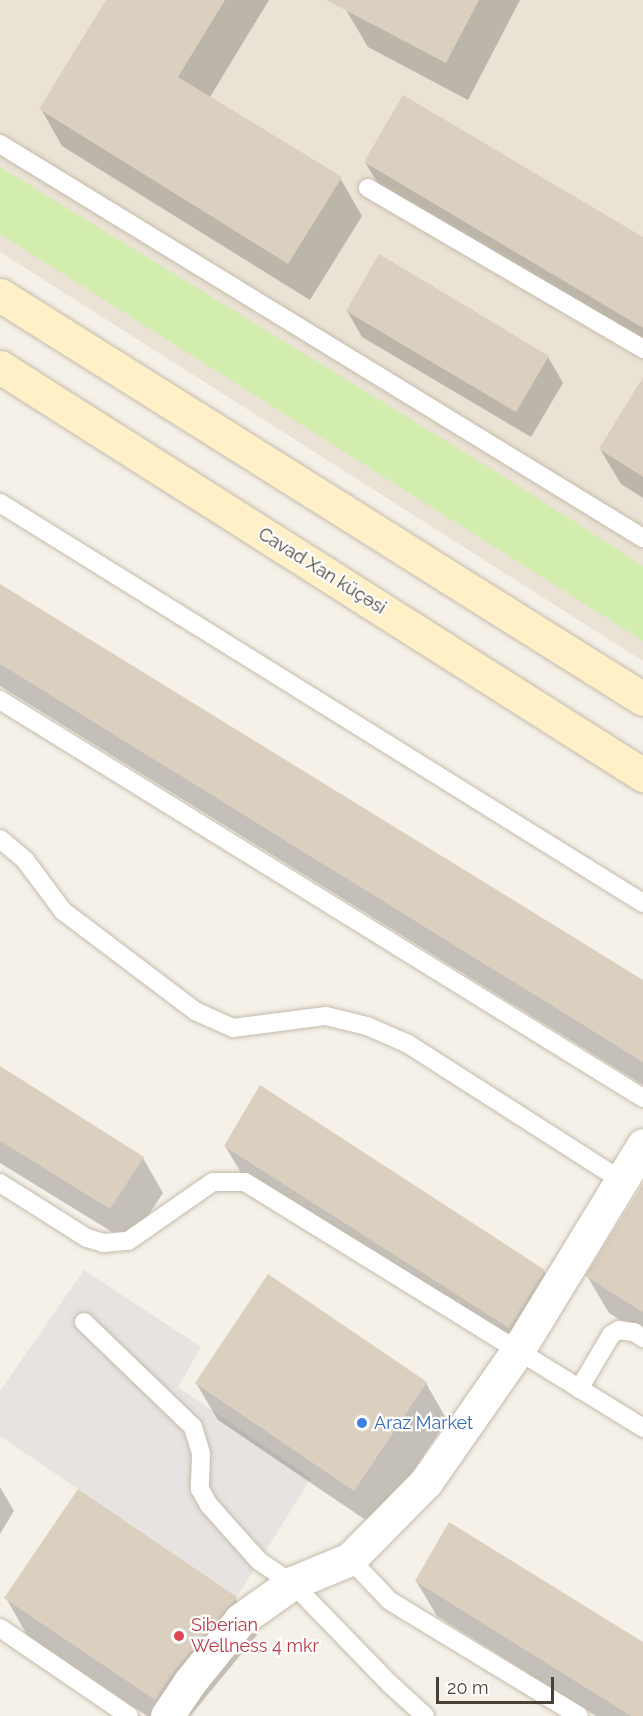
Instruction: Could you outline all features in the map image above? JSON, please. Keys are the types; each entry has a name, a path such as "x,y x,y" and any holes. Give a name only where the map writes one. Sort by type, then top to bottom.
{"street":[{"path":"0,295 643,699"},
{"name":"Cavad Xan küçəsi","path":"0,367 643,775"},
{"path":"167,1716 189,1683 240,1620 292,1583 350,1559 426,1482 518,1350 643,1145"}],"lane":[{"path":"0,144 643,538"},
{"path":"368,188 643,349"},
{"path":"0,502 643,903"},
{"path":"0,700 643,1098"},
{"path":"0,839 25,860 63,911 195,1011 233,1029 326,1016 367,1026 408,1044 621,1180"},
{"path":"0,1183 87,1238 103,1243 128,1241 213,1182 245,1182 643,1428"},
{"path":"84,1322 193,1427 201,1455 200,1489 204,1498 259,1561 292,1583 390,1684 425,1716"},
{"path":"579,1389 611,1335 620,1330 634,1332 643,1338"},
{"path":"350,1559 390,1601 579,1716"},
{"path":"0,1628 129,1716"}],"shaded area":[{"path":"0,0 643,0 643,661 0,252"},
{"path":"84,1270 201,1347 178,1387 311,1478 237,1597 0,1436 0,1391"}],"green space":[{"path":"0,167 506,478 643,566 643,641 0,234"}],"building":[{"path":"106,0 225,0 178,77 342,177 288,264 39,109"},
{"path":"326,0 479,0 446,63"},
{"path":"403,95 643,237 643,328 364,162"},
{"path":"379,254 549,356 516,412 346,311"},
{"path":"643,377 643,477 599,449"},
{"path":"0,584 643,980 643,1062 0,664"},
{"path":"0,1066 144,1157 110,1209 0,1141"},
{"path":"260,1085 545,1270 509,1328 224,1146"},
{"path":"643,1184 643,1312 585,1276"},
{"path":"268,1274 427,1382 354,1491 195,1383"},
{"path":"78,1489 237,1597 174,1671 155,1700 4,1598"},
{"path":"449,1522 643,1642 643,1716 631,1716 415,1581"}],"place":[{"name":"Araz Market","path":"362,1423"},
{"name":"Siberian Wellness 4 mkr","path":"179,1636"}]}
